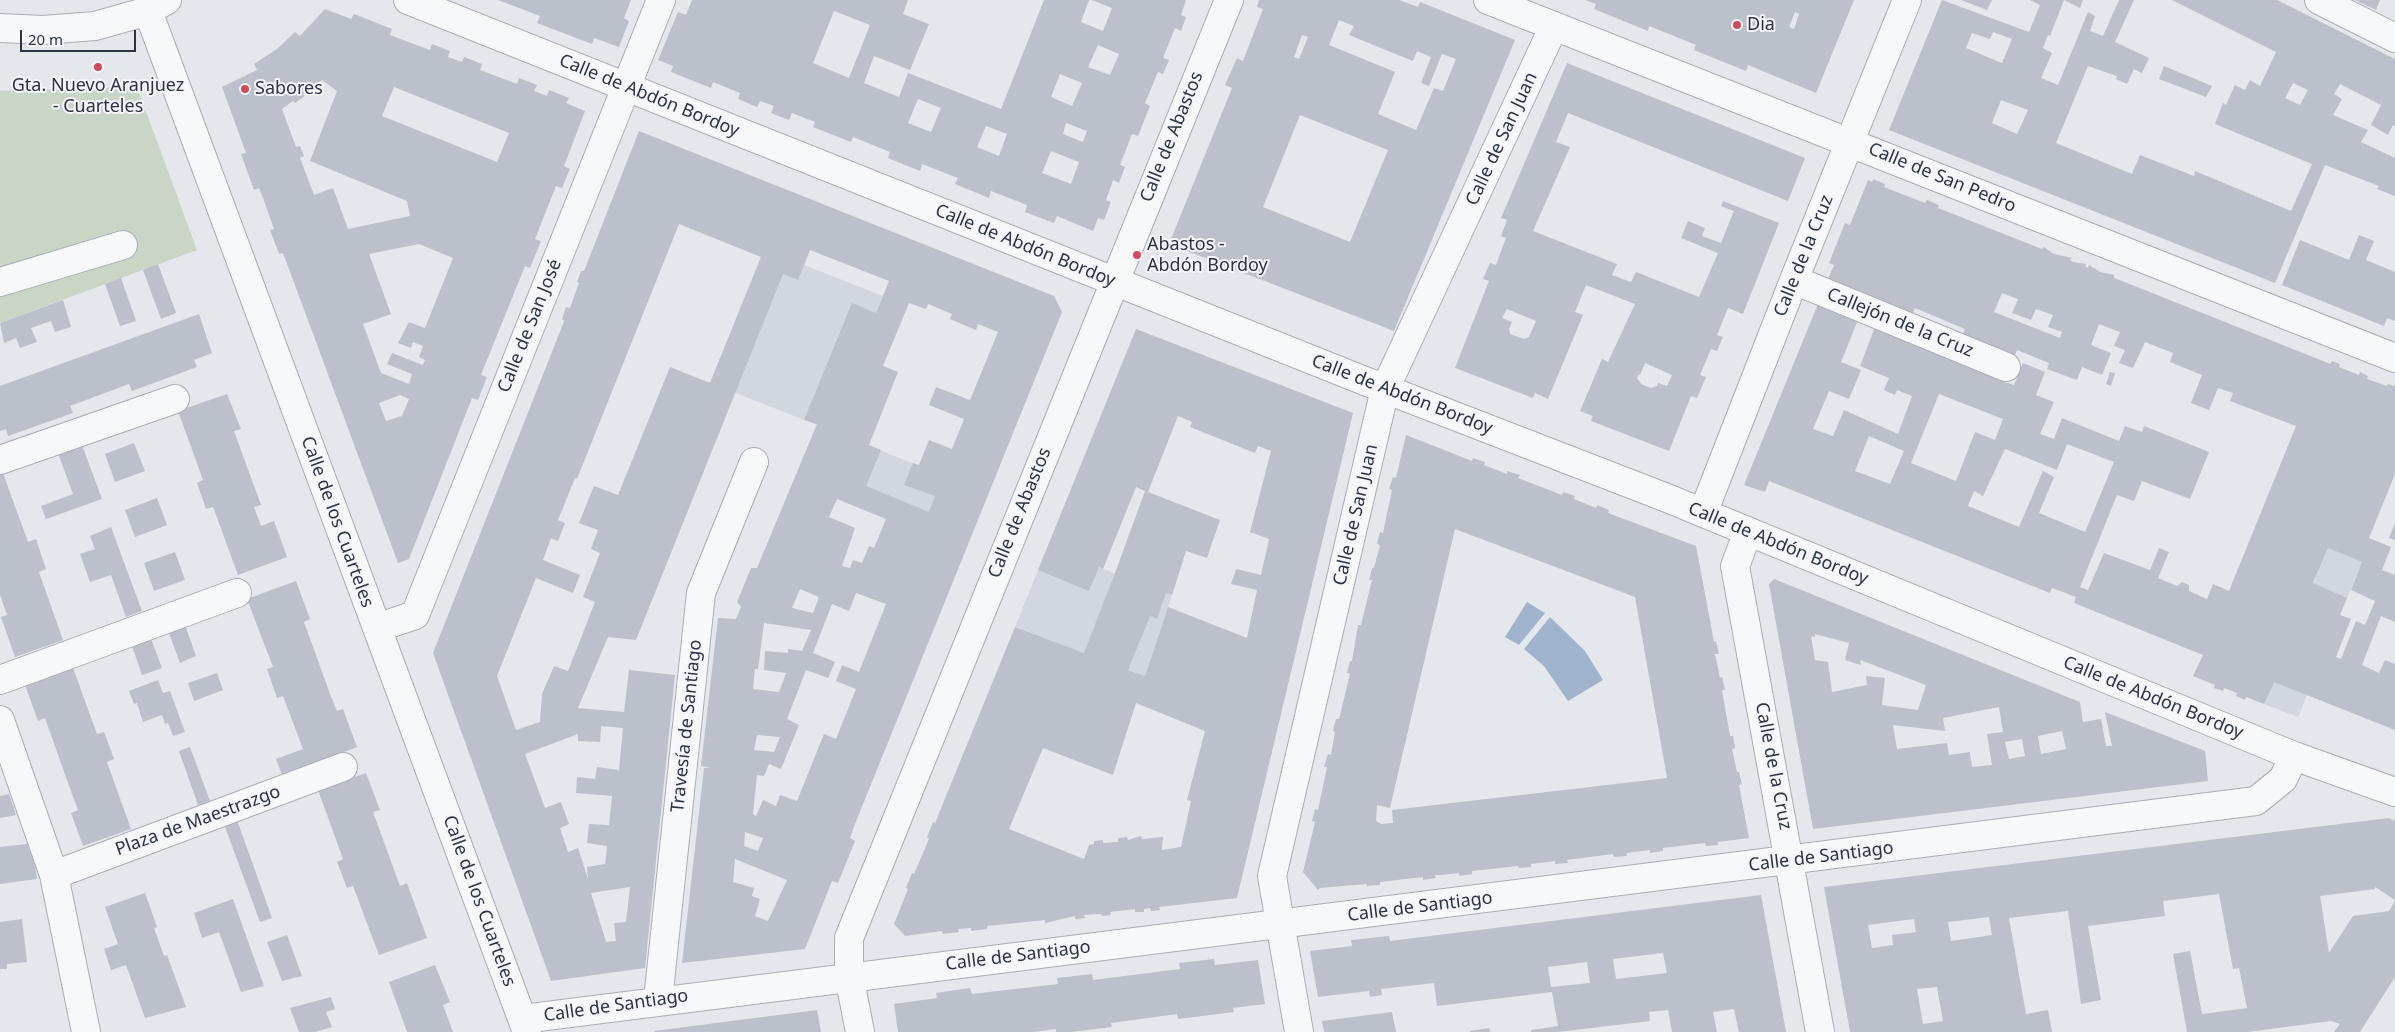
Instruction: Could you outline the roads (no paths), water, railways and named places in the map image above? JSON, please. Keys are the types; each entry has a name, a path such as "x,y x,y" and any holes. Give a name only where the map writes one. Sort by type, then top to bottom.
{"street":[{"name":"Calle de Abdón Bordoy","path":"408,0 1385,389 1703,513 2294,756 2395,792"},
{"name":"Calle de San José","path":"377,628 415,615 661,0"},
{"name":"Calle de Abastos","path":"860,1032 850,976 849,938 1229,0"},
{"name":"Calle de San Pedro","path":"1488,0 2395,358"},
{"name":"Calle de la Cruz","path":"1703,513 1794,280 1907,0"},
{"path":"2319,0 2395,38"},
{"path":"0,28 43,30 96,26 158,6"},
{"name":"Calle de los Cuarteles","path":"158,6 377,628 525,1025"},
{"name":"Calle de San Juan","path":"1299,1032 1272,876 1385,389 1554,26"},
{"path":"0,282 123,245"},
{"name":"Callejón de la Cruz","path":"1794,280 2006,366"},
{"path":"0,460 175,400"},
{"name":"Travesía de Santiago","path":"658,1000 701,593 754,462"},
{"name":"Calle de la Cruz","path":"1748,532 1735,566 1791,861 1820,1032"},
{"path":"0,680 237,592"},
{"path":"0,720 54,875 86,1032"},
{"name":"Calle de Santiago","path":"525,1025 658,1000 1279,925 2256,801 2283,779 2294,756"},
{"name":"Plaza de Maestrazgo","path":"54,875 343,767"}],"water":[{"path":"1527,602 1545,613 1519,645 1505,637"},
{"path":"1550,617 1585,651 1603,680 1568,701 1544,666 1524,649"}],"place":[{"name":"Dia","path":"1737,25"},
{"name":"Gta. Nuevo Aranjuez - Cuarteles","path":"98,67"},
{"name":"Sabores","path":"245,89"},
{"name":"Abastos - Abdón Bordoy","path":"1137,255"}]}
